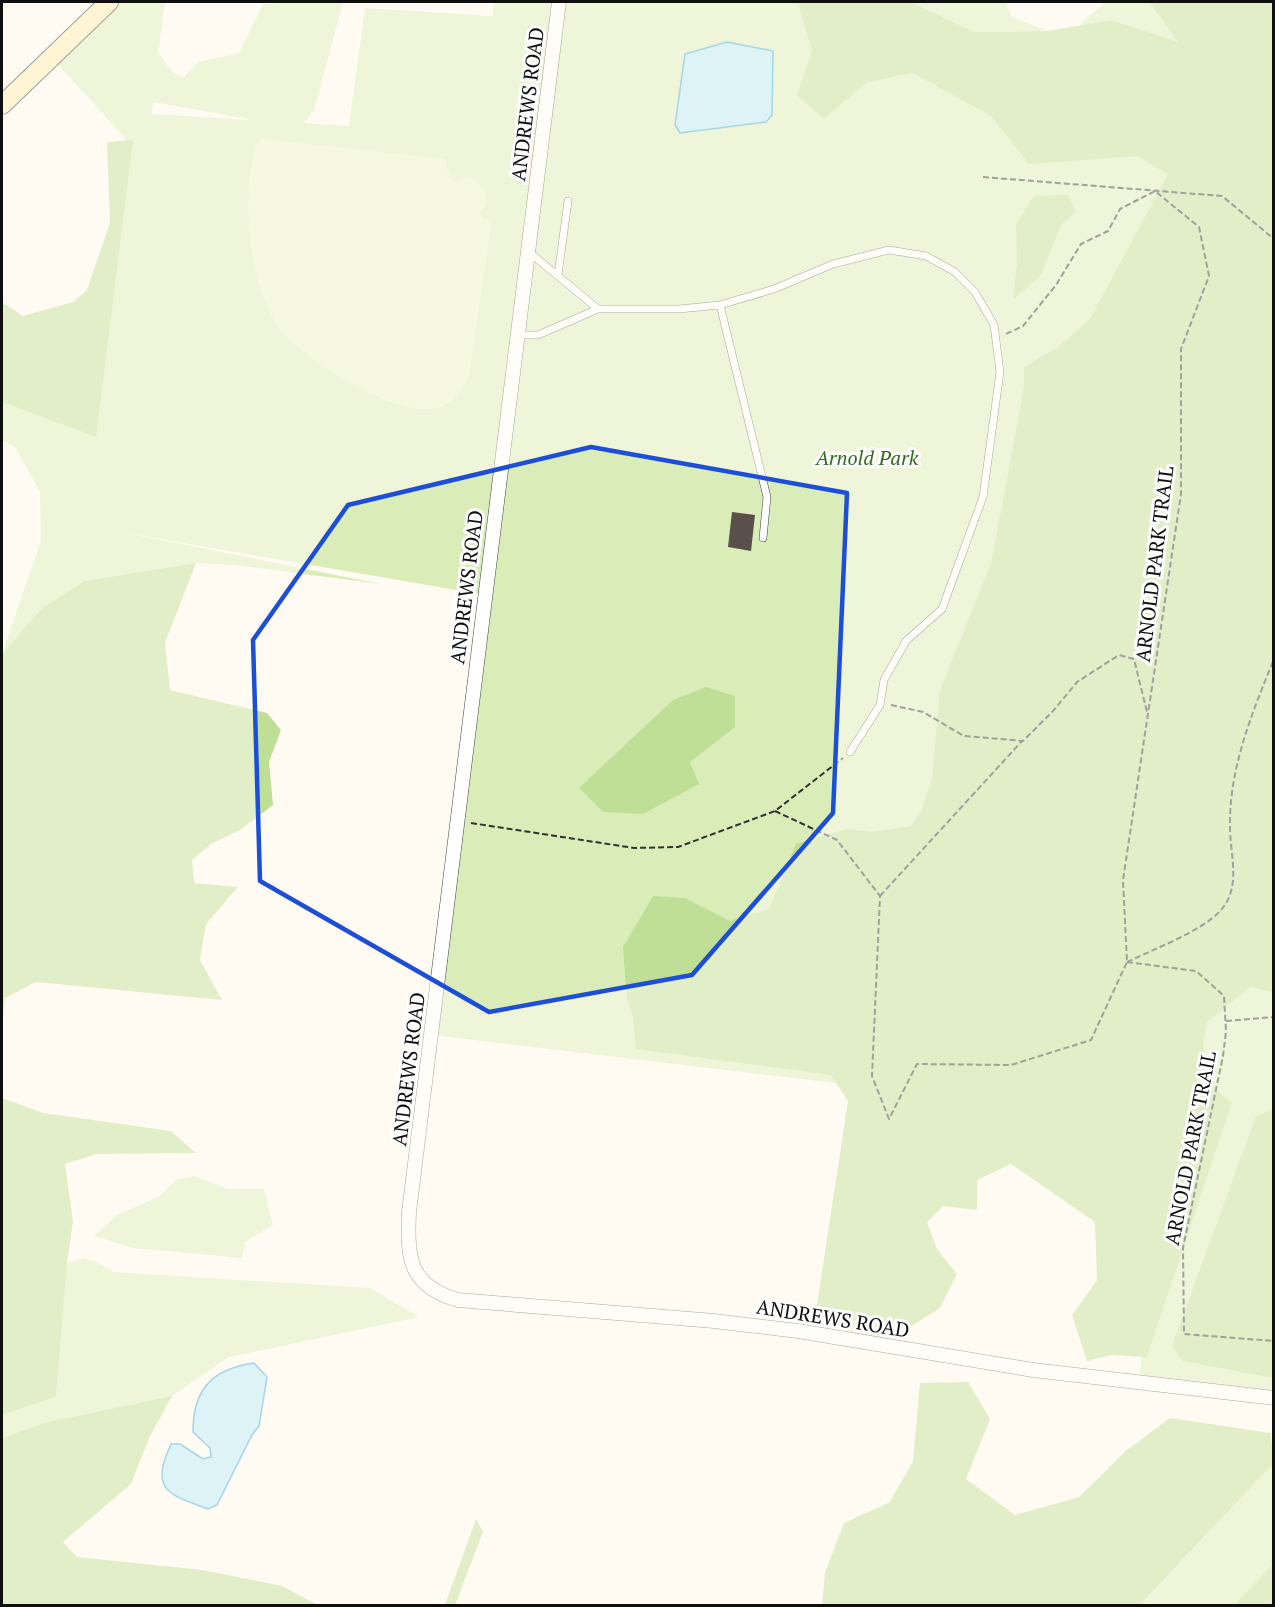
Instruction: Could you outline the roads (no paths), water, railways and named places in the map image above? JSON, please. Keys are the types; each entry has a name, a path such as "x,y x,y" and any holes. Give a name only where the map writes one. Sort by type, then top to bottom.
{"street":[{"path":"2,105 110,2"},
{"name":"ANDREWS ROAD","path":"559,2 408,1241 411,1265 423,1283 437,1294 459,1300 714,1321 798,1331 1033,1370 1274,1398"}],"lane":[{"path":"558,275 568,201"},
{"path":"518,335 538,335 598,309 679,309 720,305 774,289 832,264 889,250 926,256 955,272 975,292 994,325 1000,372 982,497 942,609 906,641 884,680 880,705 850,752"},
{"path":"529,252 598,309"},
{"path":"720,305 767,496 763,538"}],"water":[{"path":"727,42 773,51 772,115 766,122 680,133 675,125 685,54"},
{"path":"254,1363 267,1377 259,1426 252,1435 217,1505 208,1509 173,1494 166,1488 162,1471 171,1444 180,1444 203,1459 211,1457 210,1448 193,1432 194,1417 201,1393 216,1376 227,1370"}],"park label":[{"name":"Arnold Park","path":"867,457"}]}
